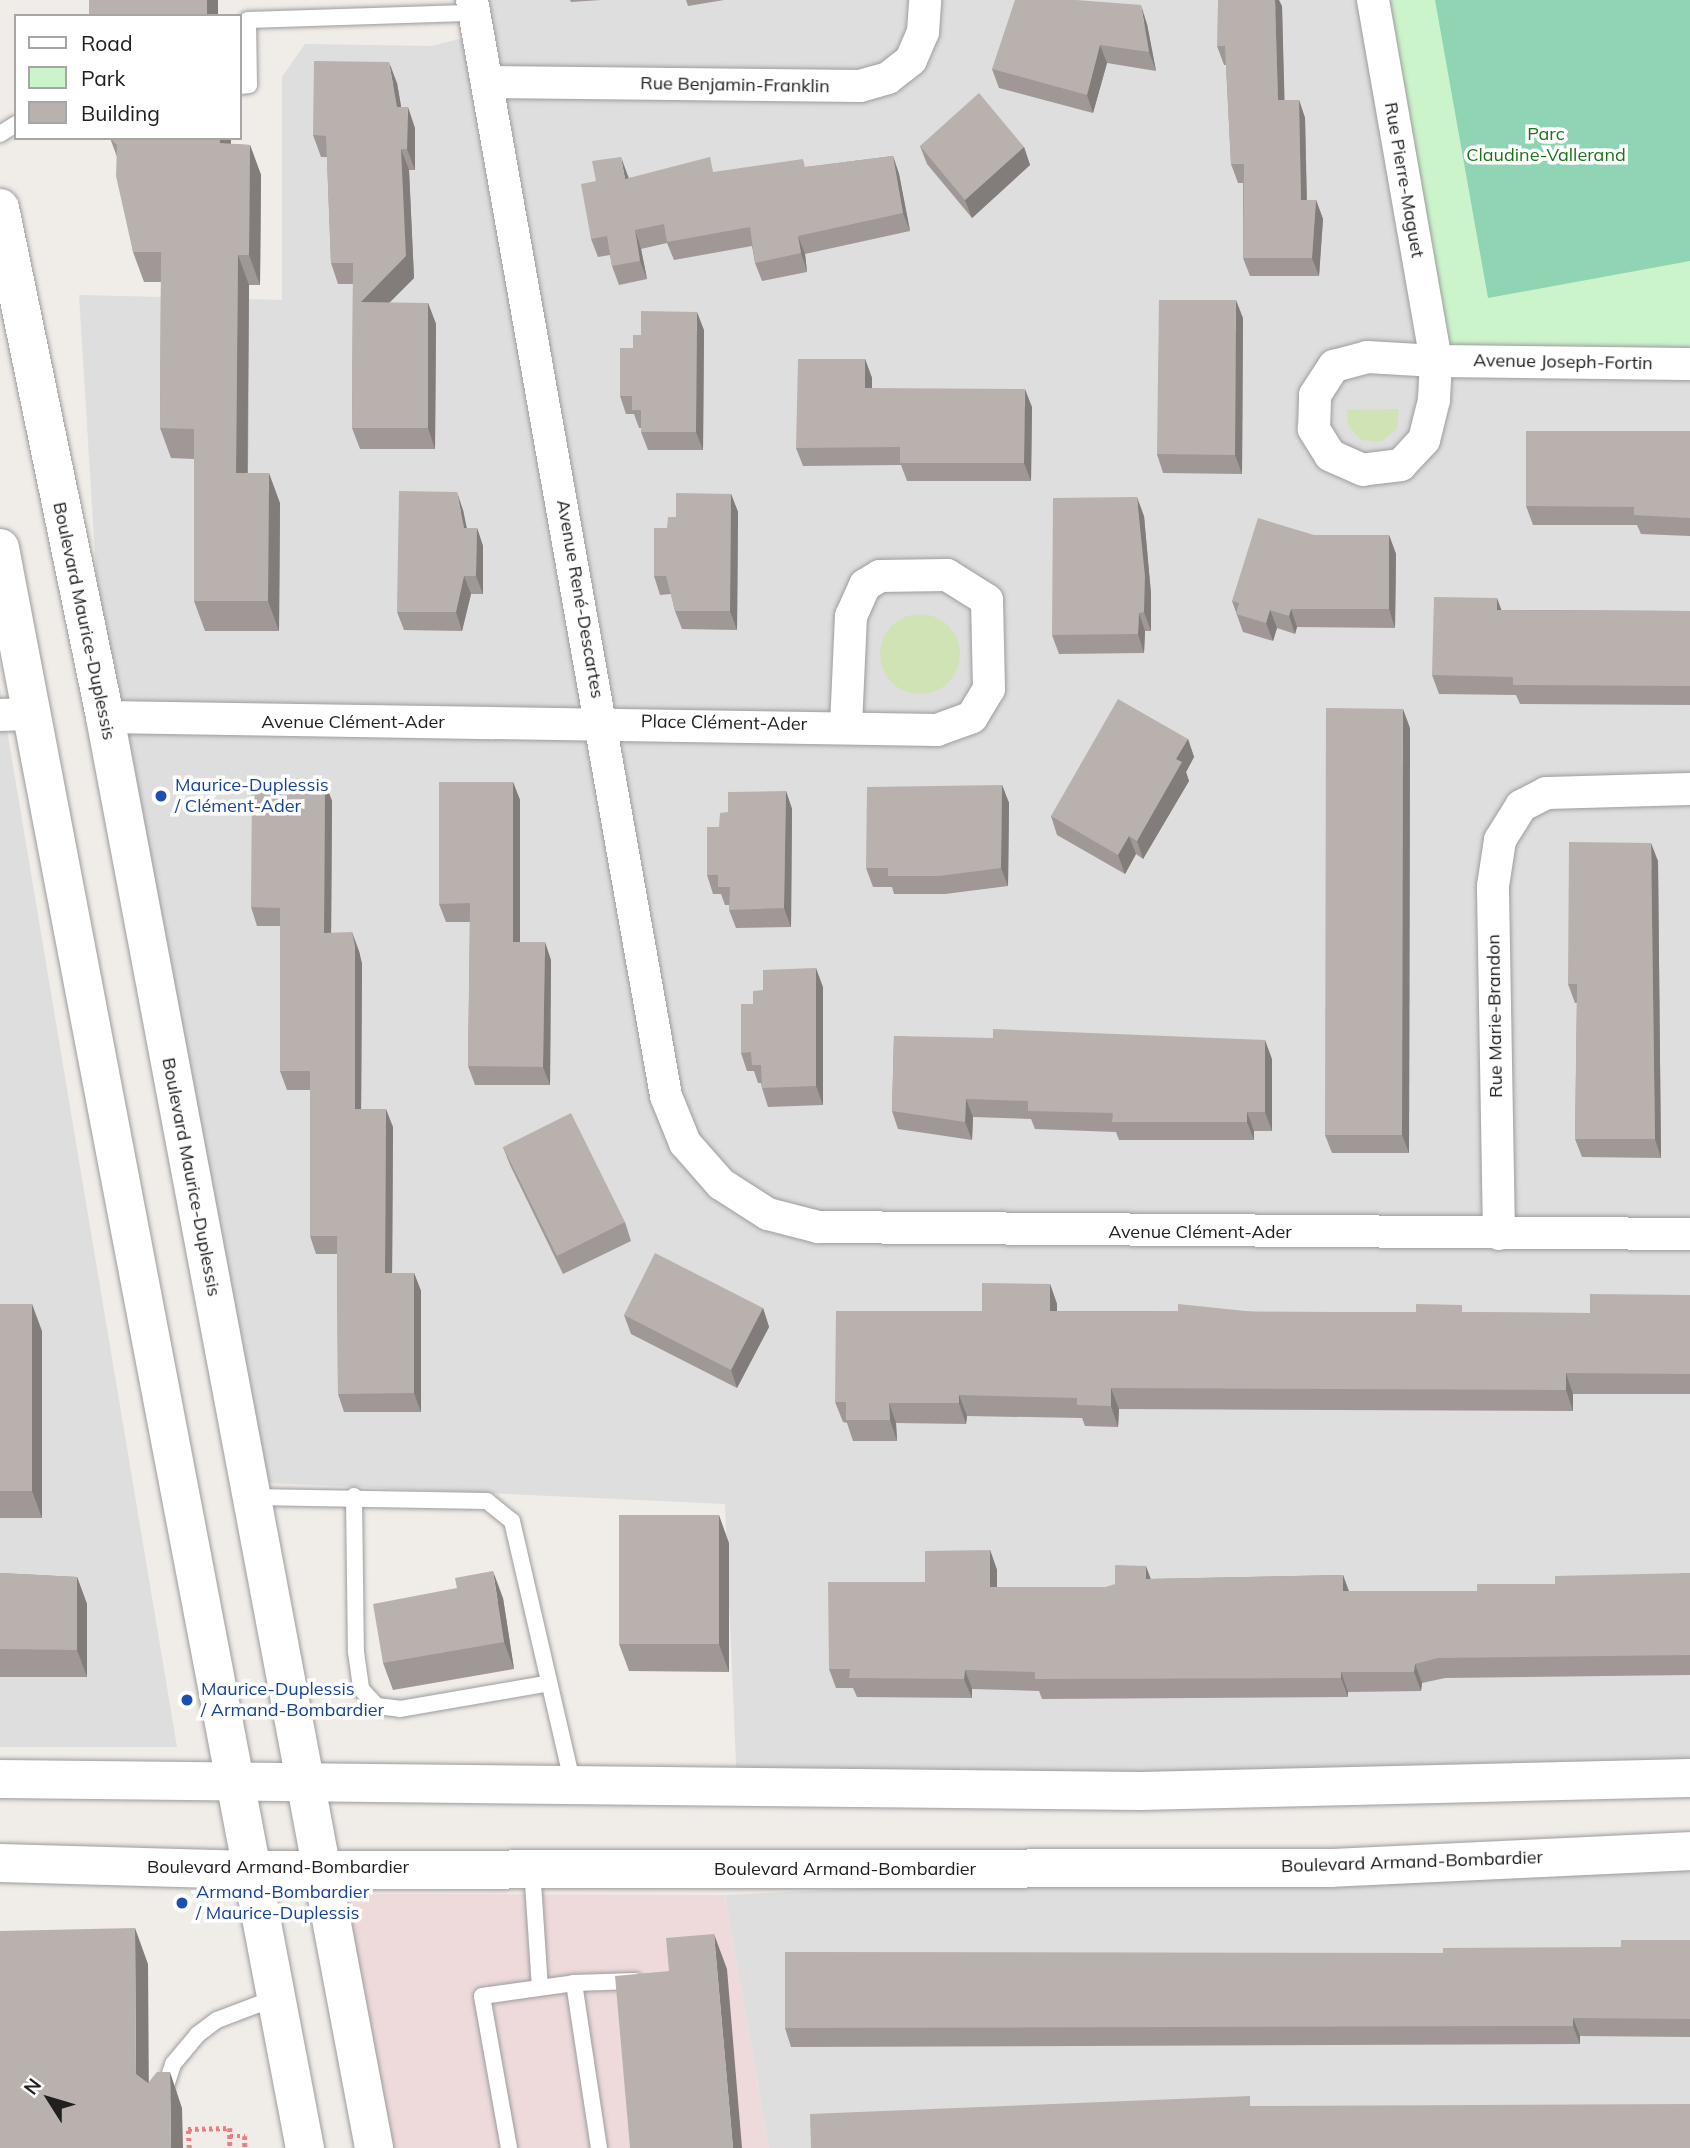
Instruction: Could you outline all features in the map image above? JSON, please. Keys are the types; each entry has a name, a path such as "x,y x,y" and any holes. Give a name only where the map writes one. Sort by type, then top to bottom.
{"street":[{"name":"Rue Benjamin-Franklin","path":"489,82 860,86 888,78 911,60 923,32 925,0"},
{"name":"Rue Pierre-Maguet","path":"1373,0 1436,360"},
{"name":"Avenue René-Descartes","path":"474,6 666,1096 685,1143 721,1184"},
{"name":"Boulevard Maurice-Duplessis","path":"0,208 105,717 374,2148"},
{"name":"Avenue Joseph-Fortin","path":"1436,360 1690,364"},
{"path":"0,548 16,715 232,1785 253,1870 305,2148"},
{"name":"Place Clément-Ader","path":"602,722 846,725 937,730 972,717 989,689 987,600 947,575 880,576 865,585 851,615 846,725"},
{"name":"Avenue Clément-Ader","path":"105,717 602,722"},
{"name":"Rue Marie-Brandon","path":"1499,1234 1493,886 1500,840 1521,806 1546,793 1577,789 1690,789"},
{"name":"Avenue Clément-Ader","path":"721,1184 768,1214 818,1227 1690,1234"},
{"path":"0,1779 232,1785 1140,1791 1690,1778"},
{"name":"Boulevard Armand-Bombardier","path":"0,1863 253,1870 322,1865 532,1868 1331,1868 1690,1850"}],"lane":[{"path":"242,86 248,85 248,20 474,6"},
{"path":"251,1497 354,1496 487,1501 512,1521 545,1684 573,1787"},
{"path":"354,1496 361,1689 377,1706 400,1709 545,1684"},
{"path":"532,1868 540,1987"},
{"path":"509,2148 482,1996 574,1983 649,1981"},
{"path":"574,1983 599,2148"},
{"path":"159,2108 173,2064 197,2035 217,2020 275,1998"}],"path":[{"path":"188,2148 188,2129 230,2128 230,2148"},
{"path":"230,2136 245,2136 245,2148"}],"shaded area":[{"path":"469,0 1373,0 1690,364 1690,1778 737,1788 725,1504 248,1482 105,717 79,295 282,300 282,77 305,44 432,46 478,34"},
{"path":"0,688 177,1747 0,1747"},
{"path":"1690,1850 1690,2148 769,2148 725,1895"},
{"path":"342,1894 725,1895 769,2148 391,2148"}],"green space":[{"name":"Parc Claudine-Vallerand","path":"1373,0 1690,0 1690,364 1436,361"},
{"name":"Parc Claudine-Vallerand","path":"1435,0 1690,0 1690,261 1488,298"},
{"path":"1399,409 1397,429 1381,442 1361,440 1348,425 1347,410"},
{"path":"912,614 928,614 949,625 960,646 960,662 949,683 928,694 912,694 898,688 886,676 880,662 880,646 886,632 898,620"}],"building":[{"path":"89,0 207,0 207,14 89,14"},
{"path":"1015,0 1076,0 1141,5 1149,52 1100,45 1087,95 992,69"},
{"path":"1218,0 1275,0 1278,100 1299,100 1301,200 1316,200 1312,258 1243,258 1244,164 1231,164 1225,46 1217,46"},
{"path":"314,61 389,62 397,107 408,107 407,149 401,149 406,256 361,302 428,303 428,428 352,428 353,263 331,263 326,136 313,135"},
{"path":"979,93 1024,147 965,200 920,146"},
{"path":"112,140 220,140 220,143 250,145 249,255 238,255 236,473 269,473 268,601 194,601 194,429 160,428 161,252 133,252 116,176 117,145"},
{"path":"893,156 903,213 798,236 801,253 755,263 750,227 667,242 664,224 635,230 640,261 612,266 607,236 591,239 581,184 596,181 592,161 621,157 625,179 710,157 713,172 803,159 805,167"},
{"path":"1159,300 1236,300 1235,455 1157,454"},
{"path":"641,311 697,312 696,432 641,432 641,410 632,410 632,396 620,396 620,348 633,348 633,335 641,335"},
{"path":"798,359 865,359 865,388 1025,389 1024,463 900,463 900,447 796,448"},
{"path":"1526,431 1690,431 1690,518 1634,515 1634,507 1526,506"},
{"path":"399,491 457,492 464,528 477,528 476,576 464,576 456,612 397,612"},
{"path":"676,493 731,494 730,611 675,611 666,576 654,576 654,528 667,528 668,517 676,517"},
{"path":"1137,497 1145,576 1144,612 1139,613 1138,634 1052,635 1053,498"},
{"path":"1258,518 1314,535 1389,535 1389,609 1291,609 1289,616 1270,610 1266,623 1236,614 1239,603 1232,601"},
{"path":"1434,597 1497,598 1497,610 1690,611 1690,686 1513,685 1513,677 1432,675"},
{"path":"1118,699 1188,739 1176,759 1182,762 1137,841 1129,836 1118,855 1051,816"},
{"path":"1326,708 1403,709 1402,1135 1325,1135"},
{"path":"252,782 325,783 324,933 352,932 355,946 355,1109 386,1109 385,1273 414,1273 414,1393 338,1394 337,1236 310,1236 310,1071 280,1071 280,908 251,907"},
{"path":"439,782 513,782 513,942 545,942 543,1067 468,1066 470,903 439,904"},
{"path":"1002,785 1001,868 939,876 888,876 888,868 866,868 867,787"},
{"path":"786,791 784,908 729,910 730,887 718,887 718,875 707,875 707,827 719,827 720,813 728,812 728,792"},
{"path":"1569,842 1651,843 1655,1139 1575,1139 1577,984 1568,984"},
{"path":"816,968 816,1086 762,1088 761,1065 752,1065 751,1052 741,1053 741,1004 753,1004 753,991 763,990 763,970"},
{"path":"993,1029 1265,1040 1265,1112 1247,1112 1247,1122 1112,1122 1113,1113 1028,1111 1028,1101 966,1099 965,1122 892,1111 894,1036 993,1038"},
{"path":"571,1113 625,1222 557,1256 503,1147"},
{"path":"655,1253 763,1308 731,1370 624,1315"},
{"path":"982,1283 1050,1284 1050,1311 1178,1312 1178,1304 1255,1312 1416,1312 1416,1304 1462,1305 1462,1312 1590,1313 1590,1294 1690,1295 1690,1374 1566,1373 1566,1390 1111,1388 1111,1406 1077,1405 1077,1398 959,1395 959,1403 889,1403 890,1420 846,1420 846,1402 835,1402 836,1311 982,1311"},
{"path":"0,1304 32,1304 32,1491 0,1491"},
{"path":"619,1515 719,1515 719,1644 619,1644"},
{"path":"990,1550 990,1587 1106,1587 1115,1584 1115,1565 1146,1566 1146,1579 1343,1575 1343,1591 1477,1591 1477,1584 1555,1584 1555,1576 1690,1573 1690,1655 1438,1658 1415,1664 1414,1672 1341,1672 1341,1678 1035,1679 1035,1672 965,1670 964,1679 849,1678 850,1669 829,1669 828,1582 925,1582 925,1551"},
{"path":"493,1571 504,1642 383,1663 373,1604 457,1588 455,1578"},
{"path":"0,1573 77,1577 77,1650 0,1649"},
{"path":"135,1928 136,2074 148,2083 157,2072 170,2072 171,2148 0,2148 0,1931"},
{"path":"714,1934 733,2148 630,2148 615,1976 669,1971 666,1938"},
{"path":"1621,1940 1690,1940 1690,2019 1573,2018 1573,2026 785,2028 785,1952 1443,1953 1443,1948 1621,1947"},
{"path":"1250,2096 1250,2106 1690,2104 1690,2148 811,2148 810,2114"}],"place":[{"name":"Maurice-Duplessis / Clément-Ader","path":"161,796"},
{"name":"Maurice-Duplessis / Armand-Bombardier","path":"187,1700"},
{"name":"Armand-Bombardier / Maurice-Duplessis","path":"182,1903"}]}
